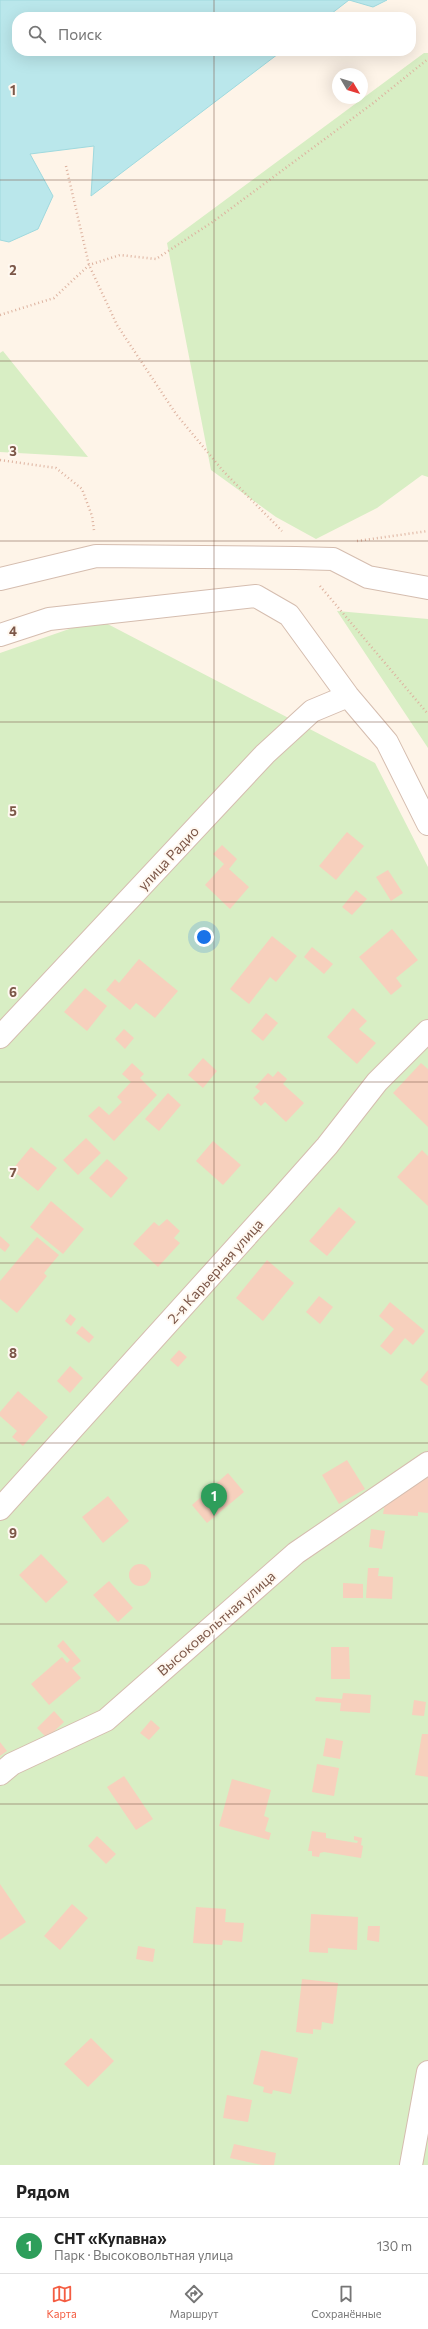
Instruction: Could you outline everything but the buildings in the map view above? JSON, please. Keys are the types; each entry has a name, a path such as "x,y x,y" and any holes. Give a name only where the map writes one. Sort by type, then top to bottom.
{"street":[{"path":"0,580 96,556 296,558 333,559 368,576 428,588"},
{"path":"0,635 49,619 256,596 289,615 348,696 387,742 428,824"},
{"name":"улица Радио","path":"0,1037 265,754 312,711 348,696"},
{"name":"2-я Карьерная улица","path":"0,1509 327,1146 377,1082 428,1031"},
{"name":"Высоковольтная улица","path":"0,1774 12,1764 106,1720 296,1553 428,1463"},
{"path":"411,2165 428,2072"}],"path":[{"path":"0,315 54,298 89,265 120,255 156,259 214,221 372,104 428,58"},
{"path":"66,166 89,265 117,325 176,414 224,472 285,533 296,558 428,714"},
{"path":"0,460 56,468 82,489 92,516 96,556"},
{"path":"333,559 359,539 428,532"}],"green space":[{"path":"424,53 428,53 428,477 422,475 377,508 316,539 276,517 211,470 167,243 355,104 368,104 368,94"},
{"path":"3,351 88,457 0,452 0,353"},
{"path":"337,611 428,619 428,748"},
{"path":"98,619 375,763 428,867 428,2165 0,2165 0,653"}],"water":[{"path":"0,0 349,0 333,12 12,12 12,56 275,56 91,196 94,146 30,154 53,196 38,229 9,242 0,240"},
{"path":"349,0 387,0 373,7"}],"place":[{"name":"СНТ «Купавна»","path":"214,1516"}]}
